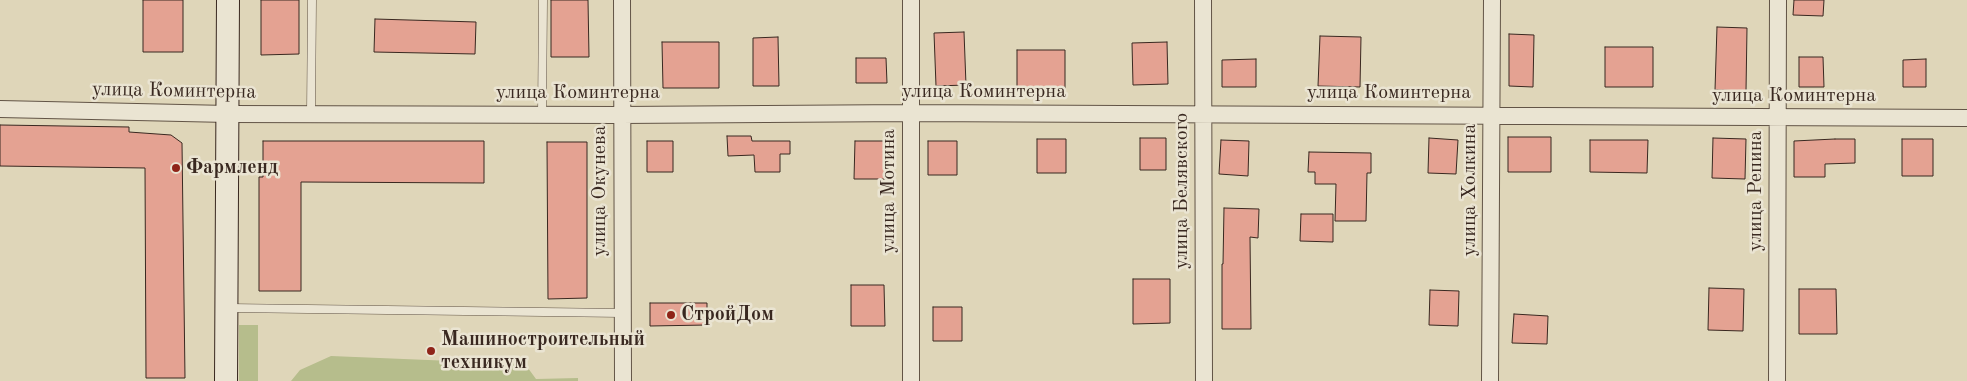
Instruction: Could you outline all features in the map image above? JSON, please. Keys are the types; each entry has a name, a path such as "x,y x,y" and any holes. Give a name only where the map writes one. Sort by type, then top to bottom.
{"street":[{"path":"226,381 228,0"},
{"name":"улица Окунева","path":"622,0 623,381"},
{"name":"улица Мотина","path":"911,0 911,381"},
{"name":"улица Белявского","path":"1203,0 1204,381"},
{"name":"улица Холкина","path":"1490,381 1492,0"},
{"name":"улица Репина","path":"1777,381 1778,0"},
{"name":"улица Коминтерна","path":"0,109 228,114 621,115 910,113 1967,118"}],"lane":[{"path":"311,114 312,0"},
{"path":"542,0 542,115"},
{"path":"227,308 622,313"}],"green space":[{"path":"239,325 258,325 258,381 239,381"},
{"path":"331,356 525,364 536,379 578,378 578,381 291,381 300,370"}],"building":[{"path":"143,0 183,0 183,52 143,52"},
{"path":"261,0 299,0 299,54 261,55"},
{"path":"551,0 588,0 589,57 551,57"},
{"path":"1794,0 1824,0 1823,16 1793,15"},
{"path":"375,19 476,22 475,54 374,52"},
{"path":"1717,27 1747,28 1746,91 1715,90"},
{"path":"964,32 966,85 936,86 934,33"},
{"path":"1509,34 1534,35 1533,87 1509,86"},
{"path":"1320,36 1361,37 1360,87 1318,86"},
{"path":"778,37 779,86 753,86 753,38"},
{"path":"662,42 719,42 719,88 663,88"},
{"path":"1167,42 1168,84 1133,85 1132,43"},
{"path":"1605,47 1653,47 1653,87 1605,87"},
{"path":"1017,50 1065,50 1065,90 1017,90"},
{"path":"1799,57 1823,57 1824,87 1799,87"},
{"path":"856,58 886,58 887,83 856,83"},
{"path":"1256,59 1256,87 1222,87 1222,60"},
{"path":"1926,59 1926,87 1903,87 1903,60"},
{"path":"0,125 129,127 129,132 171,135 182,143 185,378 146,378 145,168 0,166"},
{"path":"727,136 751,136 752,141 790,141 790,154 780,154 780,172 755,172 754,155 728,156"},
{"path":"1508,137 1551,137 1551,172 1508,172"},
{"path":"1140,138 1166,138 1166,170 1140,170"},
{"path":"1429,138 1458,140 1456,174 1428,173"},
{"path":"1713,138 1746,139 1745,179 1712,178"},
{"path":"1037,139 1066,139 1066,173 1037,173"},
{"path":"1855,139 1855,163 1825,164 1825,177 1794,177 1794,141"},
{"path":"1902,139 1933,139 1933,176 1902,176"},
{"path":"1221,140 1249,141 1248,176 1219,174"},
{"path":"1590,140 1648,140 1647,173 1590,172"},
{"path":"263,141 484,141 484,183 301,182 301,291 259,291 259,177 263,177"},
{"path":"647,141 673,141 673,172 647,172"},
{"path":"855,141 886,141 886,179 854,179"},
{"path":"928,141 957,141 957,175 928,175"},
{"path":"547,142 587,142 587,298 548,299"},
{"path":"1309,152 1371,153 1371,173 1367,173 1366,221 1335,221 1336,184 1315,184 1315,172 1308,172"},
{"path":"1224,208 1259,209 1258,238 1250,237 1251,329 1222,329"},
{"path":"1301,214 1333,214 1333,242 1300,241"},
{"path":"1133,279 1170,279 1170,323 1133,324"},
{"path":"851,285 884,285 885,326 851,326"},
{"path":"1709,288 1744,289 1743,331 1708,330"},
{"path":"1799,289 1836,289 1837,334 1799,334"},
{"path":"1430,290 1459,291 1458,326 1429,325"},
{"path":"650,303 707,303 707,325 650,326"},
{"path":"933,307 962,307 962,341 933,341"},
{"path":"1514,314 1548,316 1547,344 1512,343"}],"place":[{"name":"Фармленд","path":"176,168"},
{"name":"СтройДом","path":"671,315"},
{"name":"Машиностроительный техникум","path":"431,351"}]}
